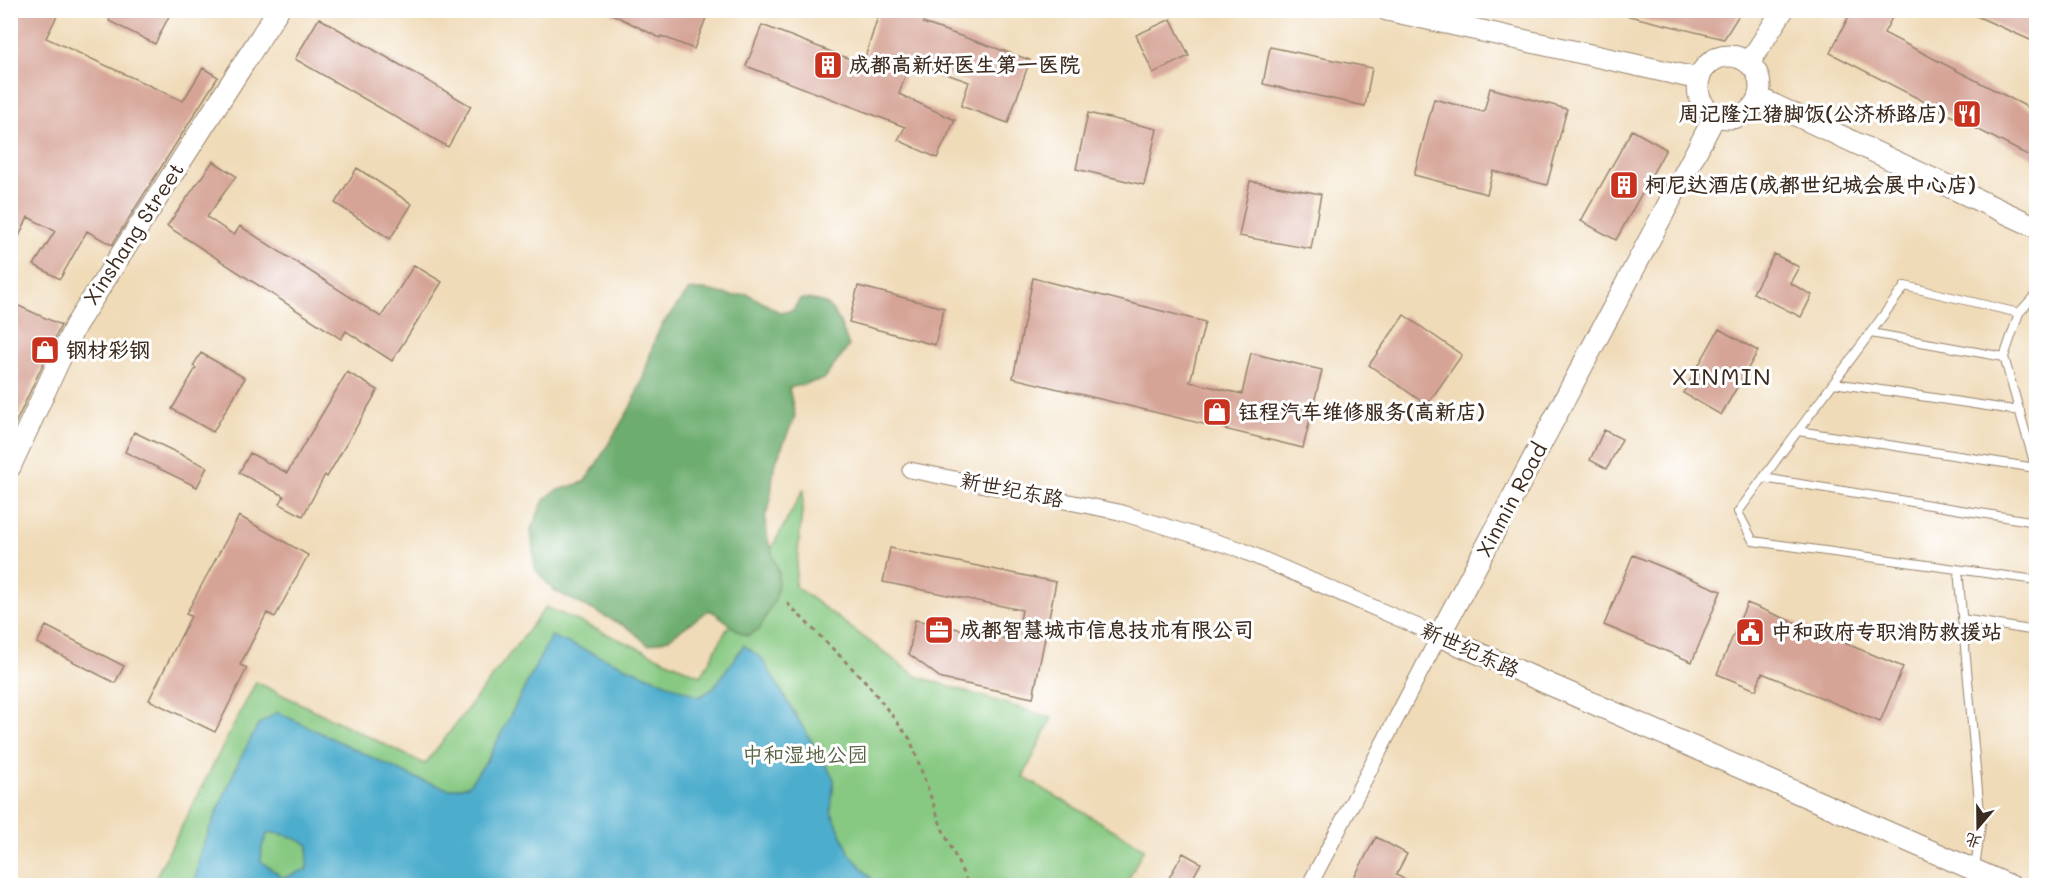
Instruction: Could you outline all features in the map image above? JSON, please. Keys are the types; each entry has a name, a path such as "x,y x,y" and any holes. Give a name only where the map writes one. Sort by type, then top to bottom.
{"main road":[{"name":"Xinshang Street","path":"10,467 75,326 278,10"},
{"path":"1388,10 1699,78"},
{"path":"1749,63 1783,10"},
{"path":"1730,56 1749,63 1760,79 1759,99 1747,114 1737,118 1716,116 1700,100 1699,78 1712,61 1721,57 1730,56"},
{"path":"1759,99 2037,227"},
{"name":"Xinmin Road","path":"1439,636 1716,116"},
{"name":"新世纪东路","path":"1439,636 2012,885"}],"street":[{"name":"新世纪东路","path":"910,470 1119,512 1239,549 1439,636"},
{"name":"Xinmin Road","path":"1309,885 1439,636"}],"lane":[{"path":"2019,313 1905,286 1738,512 1753,541 2037,580"},
{"path":"1798,431 2036,469 2004,357 2019,313 2037,294"},
{"path":"1871,333 2004,357"},
{"path":"1834,383 2020,411"},
{"path":"1763,478 2037,522"},
{"path":"1958,570 1981,824 1975,870"},
{"path":"1962,619 2037,631"}],"path":[{"path":"787,603 867,683 910,739 942,828 969,885"}],"green space":[{"path":"689,290 707,290 733,296 748,294 781,313 793,310 800,299 821,302 834,311 849,346 824,379 789,388 795,416 774,466 770,504 765,517 768,540 779,574 776,597 759,630 747,636 709,610 668,639 648,645 630,629 553,590 535,569 531,529 544,500 555,491 584,482 593,470 630,408 661,326"},
{"name":"中和湿地公园","path":"804,489 795,586 916,676 1052,718 1023,777 1144,848 1125,886 151,886 256,682 425,764 546,607 701,676"}],"water":[{"path":"551,636 699,697 713,689 744,645 762,659 834,779 831,811 850,854 877,885 195,885 200,852 237,765 258,725 277,712 415,778 449,789 468,786 488,759","holes":["268,832 286,835 308,844 307,869 283,878 261,861 262,847"]}],"building":[{"path":"10,10 60,10 46,38 183,101 203,68 218,77 112,245 87,231 60,279 34,265 55,231 28,217 10,256"},
{"path":"114,10 172,10 155,44 109,21"},
{"path":"604,10 709,10 694,49 661,36 660,38"},
{"path":"880,10 928,10 923,23 1030,60 1008,123 961,106 969,82 910,61 899,94 955,120 937,158 898,140 905,127 746,66 762,25 863,64"},
{"path":"1630,10 1742,10 1724,39 1629,16"},
{"path":"1852,10 1896,10 1884,33 2037,112 2037,160 1830,53"},
{"path":"1963,10 2037,10 2037,43"},
{"path":"319,18 471,106 448,147 295,59"},
{"path":"1171,19 1189,56 1153,73 1136,35"},
{"path":"1270,47 1372,68 1365,106 1263,84"},
{"path":"1490,88 1567,109 1547,185 1493,171 1487,194 1414,175 1434,99 1484,112"},
{"path":"1088,113 1157,129 1144,185 1076,169"},
{"name":"柯尼达酒店(成都世纪城会展中心店)","path":"1632,130 1666,149 1616,240 1581,221"},
{"path":"213,161 236,176 207,217 234,235 240,226 381,317 414,265 442,282 392,361 346,331 341,339 167,226"},
{"path":"357,168 412,204 390,239 335,203"},
{"path":"1250,181 1321,194 1311,249 1239,236"},
{"path":"1774,254 1799,267 1790,283 1812,295 1801,317 1753,293"},
{"path":"1033,278 1205,322 1190,382 1242,394 1251,353 1322,370 1303,448 1013,378"},
{"path":"858,286 944,308 935,345 849,322"},
{"path":"10,302 61,325 10,435"},
{"path":"1404,315 1462,355 1427,405 1369,365"},
{"path":"1719,329 1758,351 1721,415 1683,393"},
{"path":"201,353 245,378 213,432 172,409 196,368 193,366"},
{"path":"347,372 378,390 327,477 325,475 303,516 280,504 284,496 239,473 250,453 287,473"},
{"path":"1604,430 1622,439 1607,469 1590,460"},
{"path":"134,432 207,467 197,487 125,452"},
{"path":"239,516 308,555 275,617 267,613 240,665 247,668 215,732 149,700 191,616 186,614"},
{"name":"成都智慧城市信息技术有限公司","path":"890,548 1056,582 1033,698 942,679 909,654 915,620 1016,641 1022,610 883,582"},
{"path":"1633,555 1721,591 1692,662 1604,625"},
{"path":"1747,603 1903,667 1880,722 1762,673 1756,690 1717,674"},
{"path":"46,626 124,666 115,683 37,643"},
{"path":"1376,837 1407,854 1396,875 1416,885 1350,885"},
{"path":"1183,853 1201,863 1189,885 1165,885"}],"place":[{"name":"成都高新好医生第一医院","path":"828,65"},
{"name":"周记隆江猪脚饭(公济桥路店)","path":"1967,114"},
{"name":"柯尼达酒店(成都世纪城会展中心店)","path":"1624,185"},
{"name":"钢材彩钢","path":"45,350"},
{"name":"钰程汽车维修服务(高新店)","path":"1217,412"},
{"name":"成都智慧城市信息技术有限公司","path":"939,630"},
{"name":"中和政府专职消防救援站","path":"1750,632"}],"district":[{"name":"XINMIN","path":"1722,377"}]}
